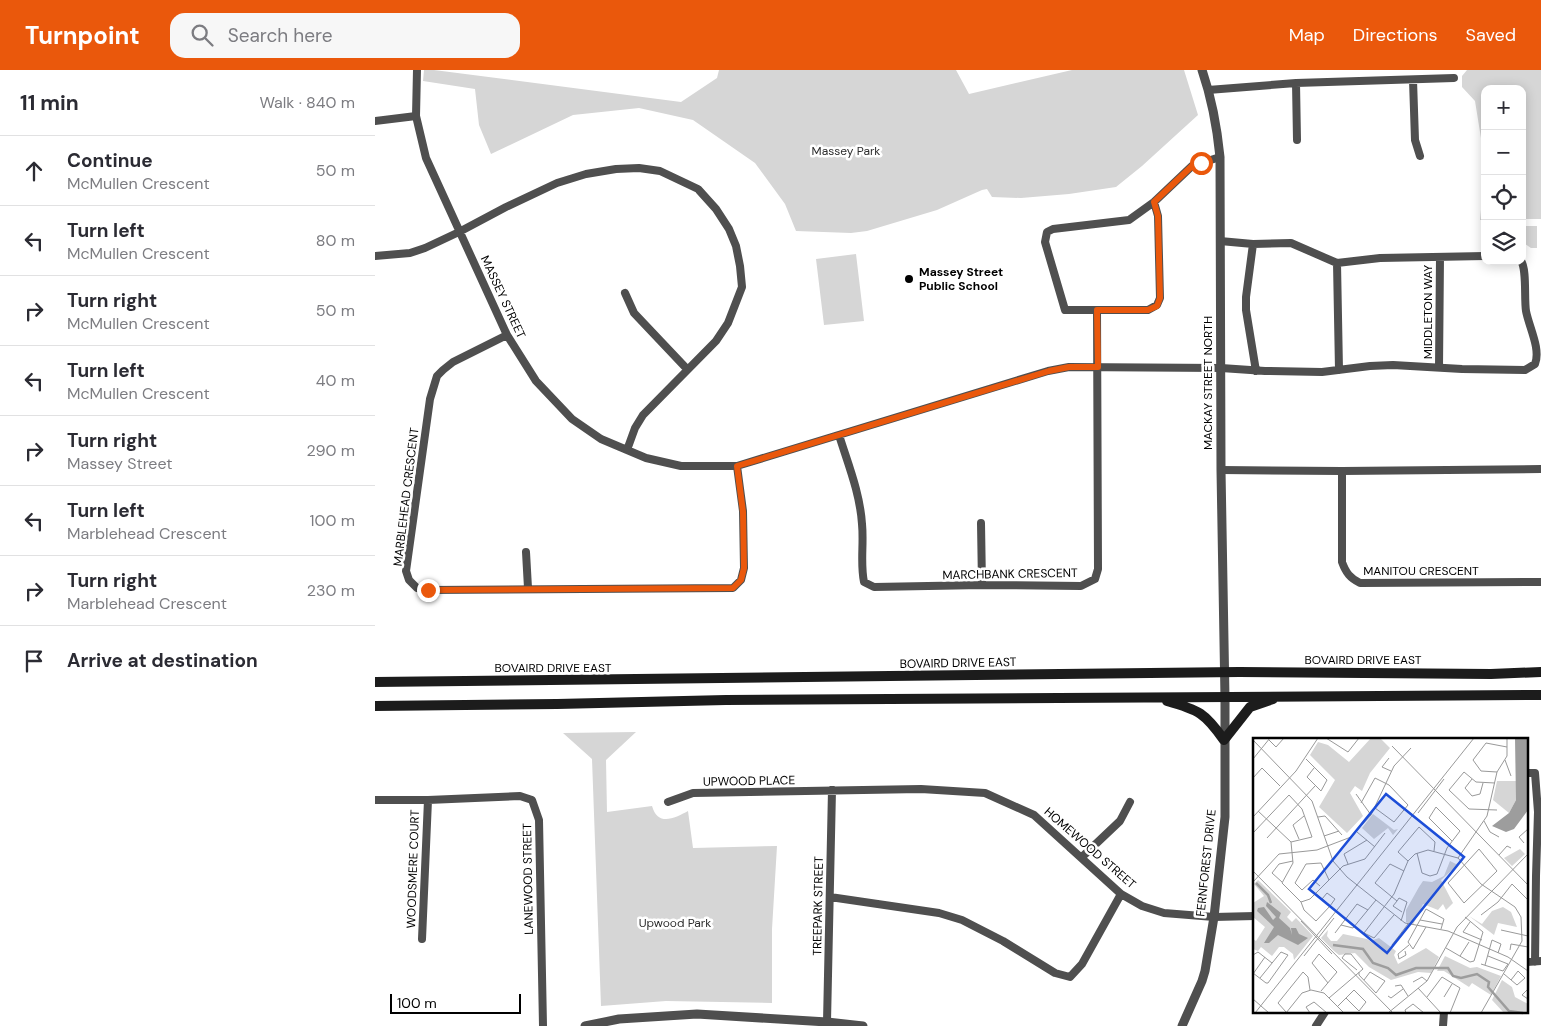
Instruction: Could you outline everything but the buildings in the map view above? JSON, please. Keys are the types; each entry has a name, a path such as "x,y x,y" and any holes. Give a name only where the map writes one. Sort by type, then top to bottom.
{"main road":[{"name":"BOVAIRD DRIVE EAST","path":"375,682 1225,672 1491,674 1541,672"},
{"path":"375,706 726,700 1541,695"},
{"path":"1157,698 1189,707 1200,713 1213,725 1224,740 1251,707 1281,696"}],"street":[{"name":"MASSEY STREET","path":"417,70 416,116 426,158 507,335 536,381 572,419 601,439 646,458 681,466 737,466 1049,371 1069,367 1221,368"},
{"name":"MACKAY STREET NORTH","path":"1201,70 1208,90 1220,157 1221,470 1225,698"},
{"path":"1208,90 1296,82 1454,78"},
{"path":"1413,80 1415,140 1420,156"},
{"path":"1296,82 1297,140"},
{"path":"375,121 416,116"},
{"path":"1154,202 1158,216 1160,298 1157,306 1148,310 1065,310 1045,242 1047,232 1053,229 1129,220 1154,202 1192,166 1220,157"},
{"path":"375,256 410,252 425,248 506,206 557,183 586,174 616,169 639,168 660,171 698,190 716,209 729,229 736,246 742,287 728,323 716,341 643,415 635,428 627,450"},
{"name":"MIDDLETON WAY","path":"1220,241 1253,244 1291,244 1337,263 1380,258 1481,256"},
{"path":"1253,244 1246,297 1256,371"},
{"name":"MIDDLETON WAY","path":"1439,367 1440,257"},
{"path":"1337,263 1339,370"},
{"name":"MIDDLETON WAY","path":"1221,368 1256,371 1322,372 1393,364 1462,370 1525,370 1535,364 1537,353 1526,312 1522,265"},
{"path":"625,294 634,313 687,370"},
{"path":"1097,310 1098,367"},
{"name":"MARBLEHEAD CRESCENT","path":"507,335 453,362 437,376 430,399 407,571 409,580 417,588 428,590 733,588 741,580 744,568 743,512 737,466"},
{"name":"MARCHBANK CRESCENT","path":"839,435 859,496 863,526 862,573 864,582 874,587 1081,586 1095,579 1098,569 1098,367"},
{"path":"1221,470 1541,469"},
{"name":"MANITOU CRESCENT","path":"1342,471 1343,562 1345,571 1352,580 1360,583 1541,582"},
{"path":"981,523 982,585"},
{"path":"526,552 528,588"},
{"name":"FERNFOREST DRIVE","path":"1182,1026 1202,981 1214,917 1225,817 1225,698"},
{"path":"1535,773 1538,812 1531,876 1535,962"},
{"name":"HOMEWOOD STREET","path":"832,790 921,789 985,793 1035,815 1121,894 1142,906 1164,913 1214,917 1253,916"},
{"name":"UPWOOD PLACE","path":"668,802 693,793 832,790"},
{"name":"TREEPARK STREET","path":"827,1022 832,790"},
{"name":"LANEWOOD STREET","path":"375,800 520,796 532,800 539,820 543,1026"},
{"name":"WOODSMERE COURT","path":"422,939 428,800"},
{"path":"1082,857 1120,821 1130,802"},
{"path":"830,897 939,913 962,920 1003,941 1055,973 1070,977 1082,964 1121,894"},
{"path":"585,1026 697,1014 863,1026"},
{"path":"1316,1026 1324,1014"}],"green space":[{"name":"Massey Park","path":"424,70 681,102 717,78 719,70 956,70 969,94 1072,70 1184,70 1198,115 1116,187 1069,194 1021,198 992,197 987,189 937,210 867,231 851,233 796,231 785,204 755,163 693,120 639,108 573,115 491,154 479,125 475,89 423,81"},
{"path":"1467,70 1541,70 1541,219 1526,219 1526,85 1481,85 1481,138 1475,101 1462,87 1462,76"},
{"path":"1526,226 1537,226 1537,248 1531,248 1526,245"},
{"path":"856,254 864,321 824,325 816,259"},
{"name":"Upwood Park","path":"636,732 606,760 607,812 652,806 658,817 667,819 688,811 693,848 777,846 772,929 772,1003 666,1001 601,1006 592,759 563,733"}],"place":[{"name":"Massey Street Public School","path":"909,279"}],"route":[{"path":"428,590 733,588 741,580 744,568 743,512 737,466 1049,371 1069,367 1098,367 1097,310 1148,310 1157,306 1160,298 1158,216 1154,202 1192,166 1201,163"}]}
